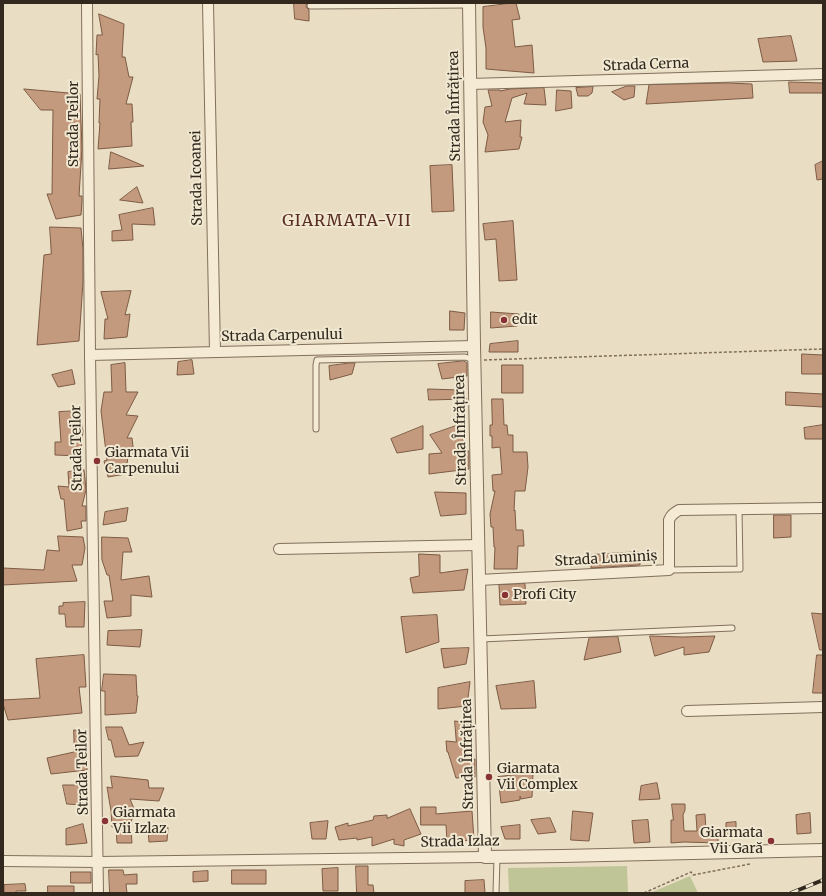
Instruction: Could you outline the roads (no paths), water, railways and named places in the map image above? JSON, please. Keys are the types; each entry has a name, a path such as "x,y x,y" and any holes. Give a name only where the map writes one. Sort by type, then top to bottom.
{"street":[{"name":"Strada Teilor","path":"87,3 90,355 98,893"},
{"name":"Strada Icoanei","path":"208,3 215,352"},
{"name":"Strada Înfrățirea","path":"469,4 478,545 491,857"},
{"name":"Strada Cerna","path":"470,84 823,74"},
{"name":"Strada Carpenului","path":"90,355 474,346"},
{"name":"Strada Luminiș","path":"479,580 669,570 669,520 670,516 679,510 823,508"},
{"path":"279,549 478,545"},
{"path":"686,711 823,707"},
{"name":"Strada Izlaz","path":"3,861 98,862 491,857 823,850"}],"lane":[{"path":"310,6 469,4"},
{"path":"316,429 317,350"},
{"path":"318,360 465,357 474,360"},
{"path":"669,570 740,569 739,509"},
{"path":"481,639 732,628"},
{"path":"491,857 496,893"}],"railway":[{"path":"791,893 823,880"}],"place":[{"name":"edit","path":"504,320"},
{"name":"Giarmata Vii Carpenului","path":"97,461"},
{"name":"Profi City","path":"505,595"},
{"name":"Giarmata Vii Complex","path":"489,777"},
{"name":"Giarmata Vii Izlaz","path":"105,821"},
{"name":"Giarmata Vii Gară","path":"771,841"}],"district":[{"name":"GIARMATA-VII","path":"347,221"}]}
